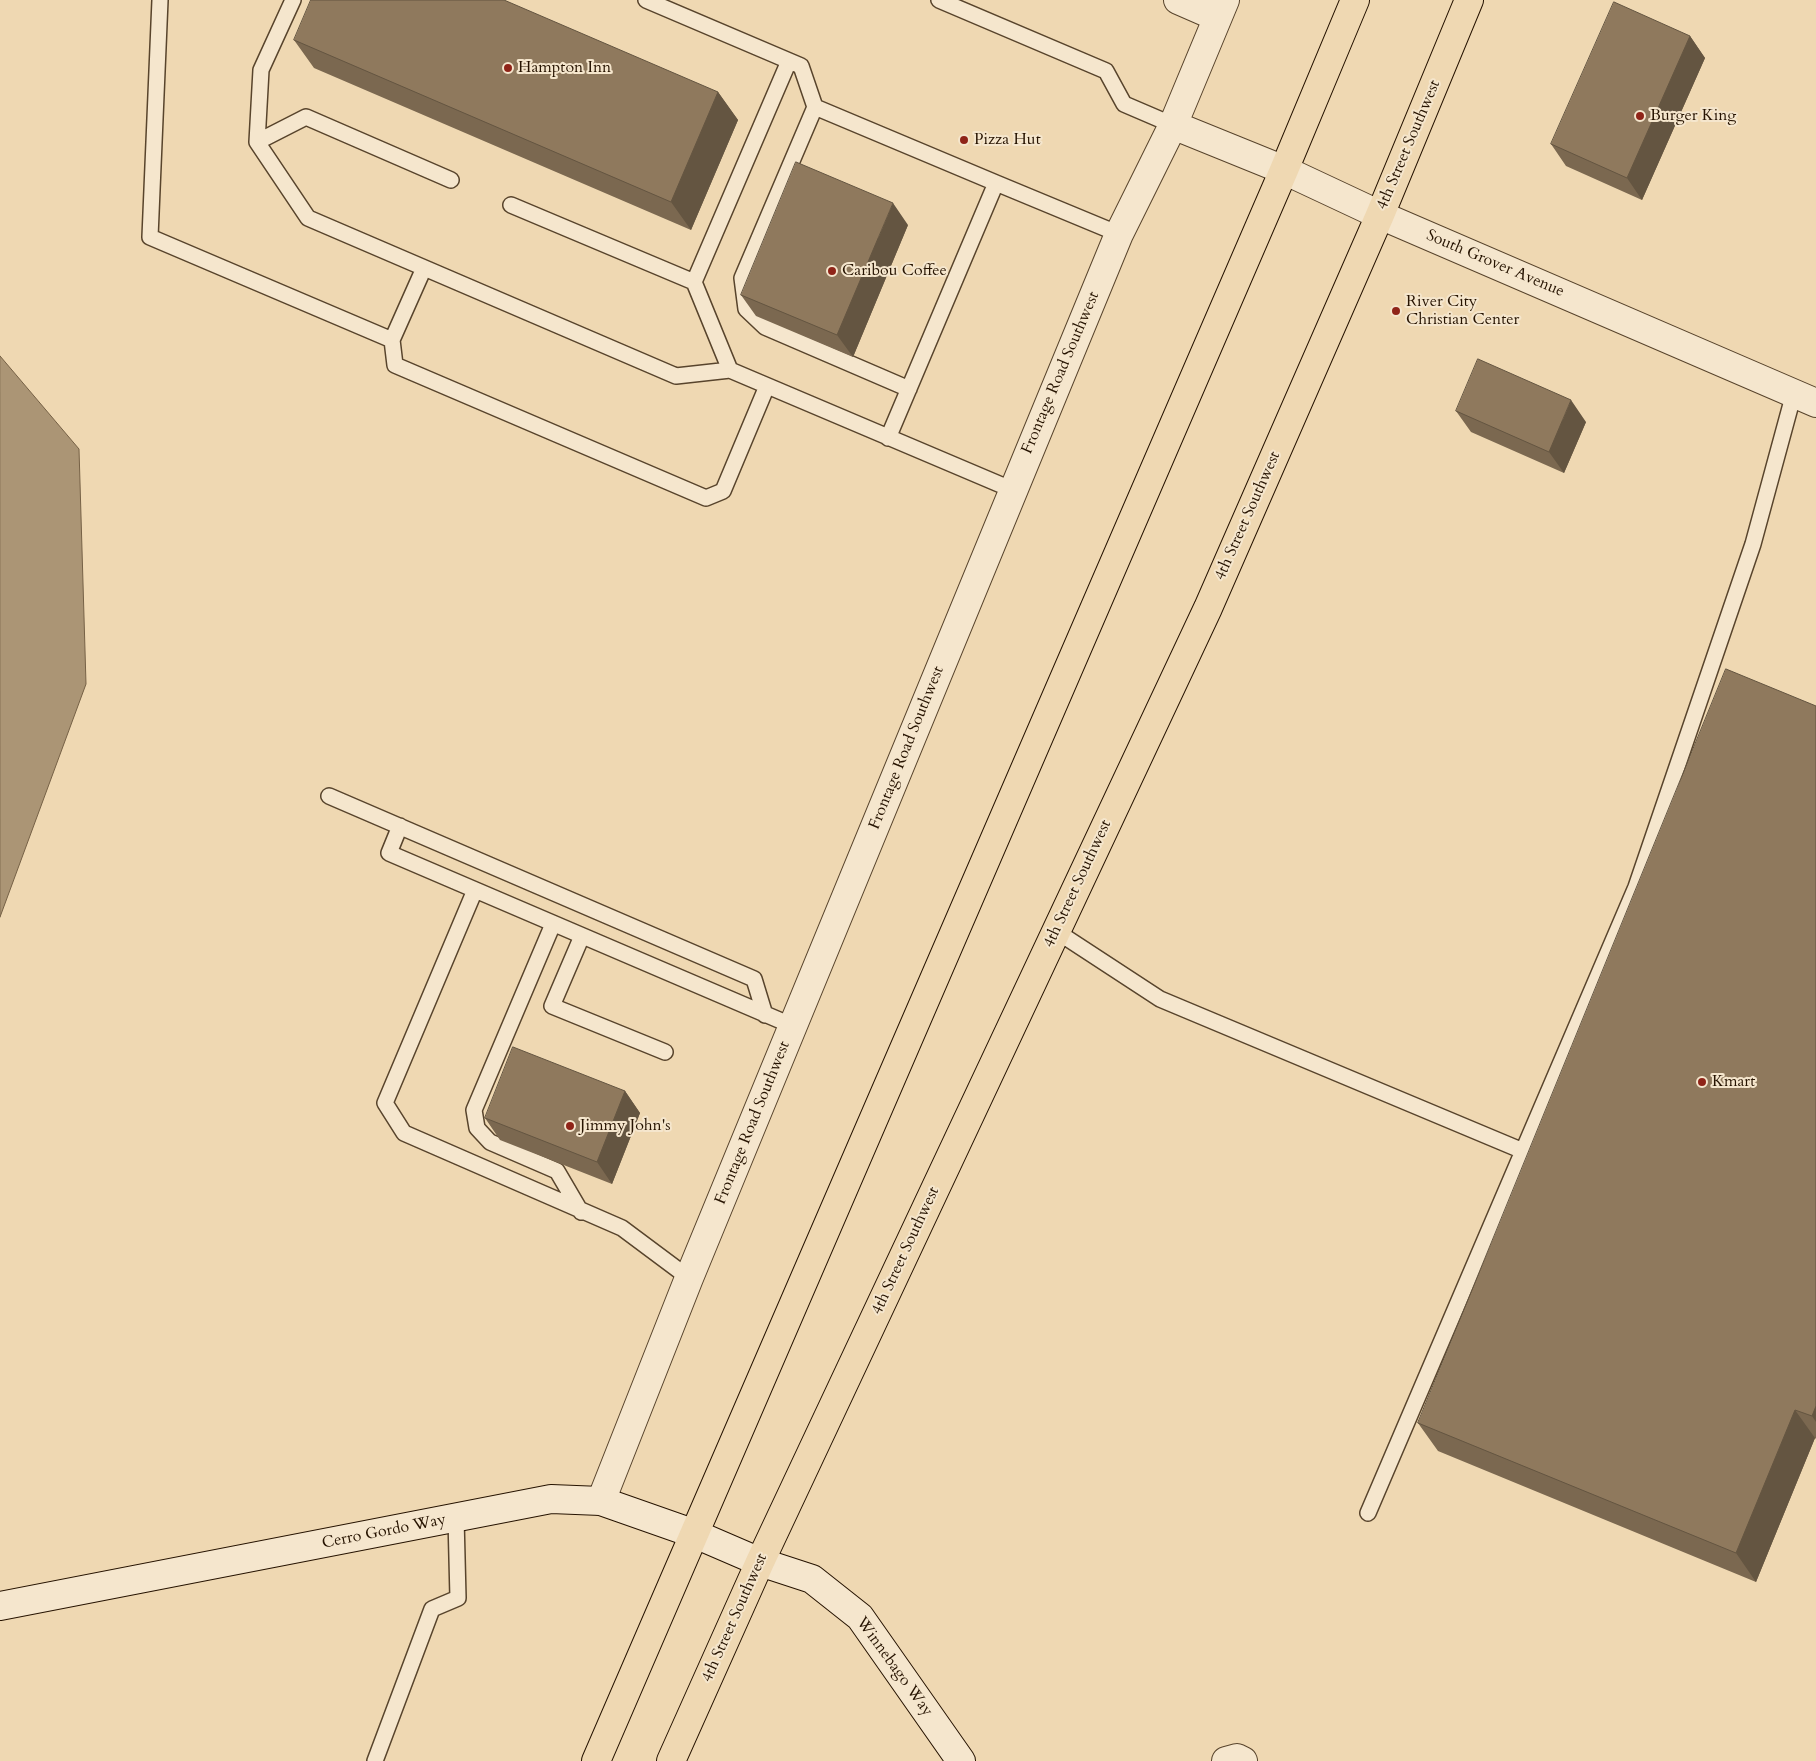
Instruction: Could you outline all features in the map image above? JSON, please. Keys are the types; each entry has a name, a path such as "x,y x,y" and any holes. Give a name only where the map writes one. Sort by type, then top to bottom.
{"main road":[{"path":"596,1761 1284,170 1355,0"},
{"name":"4th Street Southwest","path":"671,1761 760,1562 1208,608 1380,215 1469,0"}],"street":[{"path":"1178,0 1221,8"},
{"name":"Frontage Road Southwest","path":"602,1501 689,1278 1119,234 1173,125 1221,8"},
{"name":"South Grover Avenue","path":"1173,125 1284,170 1380,215 1810,400"},
{"name":"Cerro Gordo Way","path":"0,1606 551,1499 602,1501 694,1534 760,1562"},
{"name":"Winnebago Way","path":"760,1562 812,1579 860,1617 961,1761"},
{"path":"1226,1761 1237,1758 1243,1761"}],"lane":[{"path":"160,0 150,237 392,340"},
{"path":"292,0 261,70 257,142 308,218 676,376 730,370 1013,490"},
{"path":"646,0 801,66 815,107 742,278 746,309 765,327 909,389"},
{"path":"939,0 1106,71 1124,104 1173,125"},
{"path":"694,282 789,61"},
{"path":"815,107 1119,234"},
{"path":"257,142 306,117 451,180"},
{"path":"888,438 996,183"},
{"path":"511,205 694,282 730,370"},
{"path":"424,268 392,340 395,365 706,498 722,492 767,386"},
{"path":"1368,1513 1636,887 1753,544 1810,400"},
{"path":"329,796 754,979 765,1015"},
{"path":"400,826 389,853 793,1026"},
{"path":"475,890 386,1103 404,1133 581,1212 622,1228 689,1278"},
{"path":"553,924 474,1110 477,1128 490,1142 557,1171 581,1212"},
{"path":"1056,931 1160,999 1523,1151"},
{"path":"582,936 552,1006 665,1052"},
{"path":"375,1761 432,1609 458,1598 456,1518"}],"shaded area":[{"path":"0,356 79,449 86,684 0,917"}],"building":[{"path":"311,0 504,0 718,92 671,202 294,40"},
{"path":"1614,2 1690,36 1627,178 1551,144"},
{"name":"Caribou Coffee","path":"796,162 893,203 837,335 741,295"},
{"path":"1478,359 1571,400 1549,452 1456,411"},
{"name":"Kmart","path":"1726,669 1816,706 1816,1406 1812,1416 1795,1410 1736,1553 1418,1423"},
{"name":"Jimmy John's","path":"513,1047 625,1091 597,1162 485,1118"}],"place":[{"name":"Hampton Inn","path":"508,68"},
{"name":"Burger King","path":"1640,116"},
{"name":"Pizza Hut","path":"964,140"},
{"name":"Caribou Coffee","path":"832,271"},
{"name":"River City Christian Center","path":"1396,311"},
{"name":"Kmart","path":"1702,1082"},
{"name":"Jimmy John's","path":"570,1126"}]}
